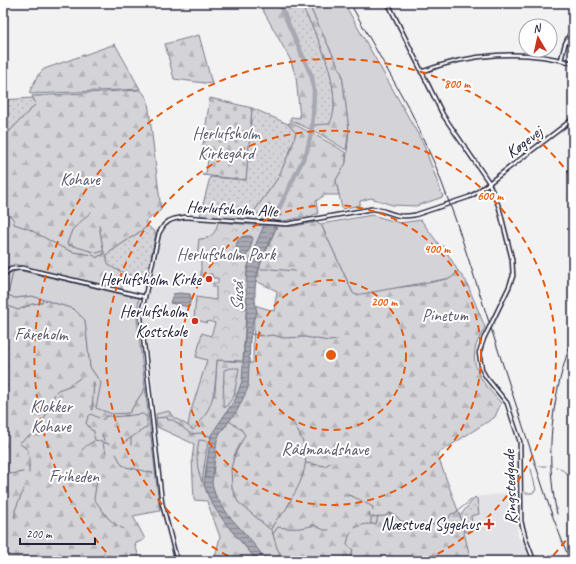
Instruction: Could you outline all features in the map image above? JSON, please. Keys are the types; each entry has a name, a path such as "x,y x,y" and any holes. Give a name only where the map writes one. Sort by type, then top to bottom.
{"street":[{"name":"Ringstedgade","path":"388,3 443,115 490,183 500,208 512,259 513,271 509,287 484,338 479,353 482,370 507,403 520,442 521,521 534,561"},
{"path":"561,60 573,28"},
{"path":"421,72 448,62 486,55 526,55 573,63"},
{"name":"Køgevej","path":"490,183 573,119"},
{"name":"Herlufsholm Alle","path":"177,561 164,511 161,493 141,318 156,238 161,229 169,221 185,217 279,224 318,219 371,209 396,215 408,216 469,197 490,183"},
{"path":"3,275 11,269 22,268 145,297"}],"shaded area":[{"name":"Herlufsholm Kostskole","path":"178,220 201,220 264,226 247,269 247,297 243,361 217,360 193,430 173,417 169,411 156,414 144,316 159,238 168,225"},
{"path":"264,225 275,226 276,228 262,259 256,279 255,301 257,313 253,320 250,340 248,388 237,411 220,433 217,440 212,483 215,495 229,516 267,561 257,561 218,514 207,493 204,483 211,435 236,398 242,381 247,307 247,273 252,255"},
{"path":"244,236 251,236 253,238 249,252 246,256 243,256 238,252 236,246 238,240"},
{"path":"173,294 190,294 191,297 189,307 170,303"},
{"name":"Næstved Sygehus","path":"517,492 517,508 515,509 518,537 523,542 530,558 523,561 471,561 460,516 475,497"}],"green space":[{"path":"259,3 279,3 312,77 314,91 312,125 330,124 334,106 331,76 318,39 300,3 308,3 342,74 349,129 346,150 320,134 290,120 291,117 300,118 296,77 290,59"},
{"path":"279,3 300,3 318,39 331,76 333,89 334,108 331,124 312,126 314,91 312,77"},
{"path":"308,3 344,3 423,143 443,197 416,206 392,205 371,198 360,201 360,205 342,209 336,180 346,163 349,130 342,74"},
{"path":"199,35 212,84 174,79 165,44"},
{"path":"115,44 140,89 29,93 38,75 44,69"},
{"name":"Kohave","path":"141,90 147,98 149,109 161,210 145,222 148,226 107,254 109,265 114,269 125,273 121,291 14,264 3,272 3,138 36,104 32,96"},
{"path":"33,98 36,104 3,138 3,100"},
{"name":"Herlufsholm Kirkegård","path":"210,98 252,108 246,180 202,175 206,173 208,160 201,158"},
{"path":"252,108 288,124 296,133 291,149 278,178 248,220 200,216 210,177 246,180"},
{"path":"290,122 346,153 346,163 336,180 339,195 325,195 316,201 318,214 279,222 248,220 278,178 291,149 296,133 288,124"},
{"path":"372,215 400,223 421,220 440,246 443,246 458,271 451,278 356,295 353,293 321,224"},
{"name":"Herlufsholm Park","path":"218,222 264,226 247,269 247,297 243,361 217,360 216,380 210,406 206,414 193,430 188,426 190,414 207,360 196,357 202,333 211,336 215,323 208,321 207,323 194,319 196,297 216,300 216,287 213,287 213,283 218,283 218,278 213,278 212,274 209,274 209,278 201,278 201,257 197,257 199,239 210,237 216,229"},
{"name":"Rådmandshave","path":"316,222 321,224 353,293 419,285 451,278 458,271 466,281 485,327 478,341 474,358 478,372 501,403 495,417 437,454 460,516 471,561 214,561 220,537 207,501 194,500 192,459 194,444 157,427 156,414 169,411 173,417 194,429 215,393 217,360 253,363 254,305 274,311 277,291 256,281 261,263 277,226 295,226"},
{"path":"148,226 156,233 147,279 122,272 109,265 107,254"},
{"path":"18,270 139,298 137,319 145,388 129,413 112,414 96,408 101,383 90,367 85,320 74,309 32,296 15,298 8,295 13,272"},
{"name":"Friheden","path":"13,272 8,295 15,298 32,296 74,309 85,320 90,367 101,383 129,413 145,388 160,511 133,516 145,539 135,544 140,561 3,561 3,278 8,273"},
{"path":"239,368 234,396 225,408 223,404 224,370"},
{"path":"199,440 208,441 202,482 197,461"},
{"path":"475,497 477,499 479,514 471,516 473,531 464,532 460,516"}],"waterway":[{"name":"Suså","path":"268,231 307,151 313,117 314,91 312,77 279,3"},
{"path":"3,208 14,220 14,224 29,229 73,252 93,255 97,258"},
{"path":"91,212 72,230 67,244 97,253 103,251"},
{"path":"97,257 104,254 99,225"},
{"path":"261,269 269,269"},
{"path":"271,269 295,271"},
{"path":"3,304 18,310 32,304 41,303 43,300"},
{"path":"251,334 264,336"},
{"path":"266,336 273,335 283,338 305,337 329,341 337,340"},
{"path":"56,392 69,386 80,378"},
{"path":"92,410 94,382"},
{"path":"28,454 28,450 19,443 39,431 55,394"},
{"path":"94,434 94,431 91,430 86,423 91,414 99,418"},
{"path":"102,419 106,416 112,417 143,414 147,417 147,422"},
{"path":"156,418 167,417 168,420 173,420 191,434 200,433 212,437"},
{"path":"229,421 241,429 245,435 235,454 231,468 232,488 238,502 272,531 277,548 284,561"},
{"path":"293,422 303,442 306,458 302,478 293,496"},
{"path":"123,443 147,427 147,424"},
{"path":"102,434 105,443"},
{"path":"94,436 95,440 109,444"},
{"path":"131,438 131,445"},
{"path":"86,446 94,441"},
{"path":"103,443 104,448"},
{"path":"82,450 85,447"},
{"path":"105,449 106,453"},
{"path":"283,452 305,454 326,450"},
{"path":"116,454 122,465 125,466"},
{"path":"29,457 29,473"},
{"path":"306,463 325,466 332,462"},
{"path":"539,466 546,466"},
{"path":"126,467 153,473"},
{"path":"560,468 566,473 573,475"},
{"path":"525,493 532,493 536,490 531,469"},
{"path":"3,475 23,472"},
{"path":"97,480 94,499 108,518 117,526"},
{"path":"15,518 15,510 24,489"},
{"path":"511,491 516,492"},
{"path":"344,494 373,507 369,513 370,516"},
{"path":"285,511 292,498"},
{"path":"352,561 351,556 353,550 347,545 349,535 357,527 371,524 371,517 385,516 389,513 395,515 401,521 420,529 434,524 442,518 449,518 451,514 455,513 471,500"},
{"path":"271,529 276,520 284,512"},
{"path":"371,524 376,524 378,516"},
{"path":"273,534 278,527 296,528 314,525 324,530 329,530"},
{"path":"120,527 124,529"}],"railway":[{"path":"350,3 411,112 436,167 456,221 551,512 570,561"},
{"path":"557,514 551,469 552,424 560,380 573,337"}],"place":[{"name":"Herlufsholm Kirke","path":"209,279"},
{"name":"Herlufsholm Kostskole","path":"195,321"},
{"name":"Næstved Sygehus","path":"489,524"}],"park label":[{"name":"Pinetum","path":"445,315"},
{"name":"Fåreholm","path":"41,334"},
{"name":"Klokker Kohave","path":"51,416"}]}
